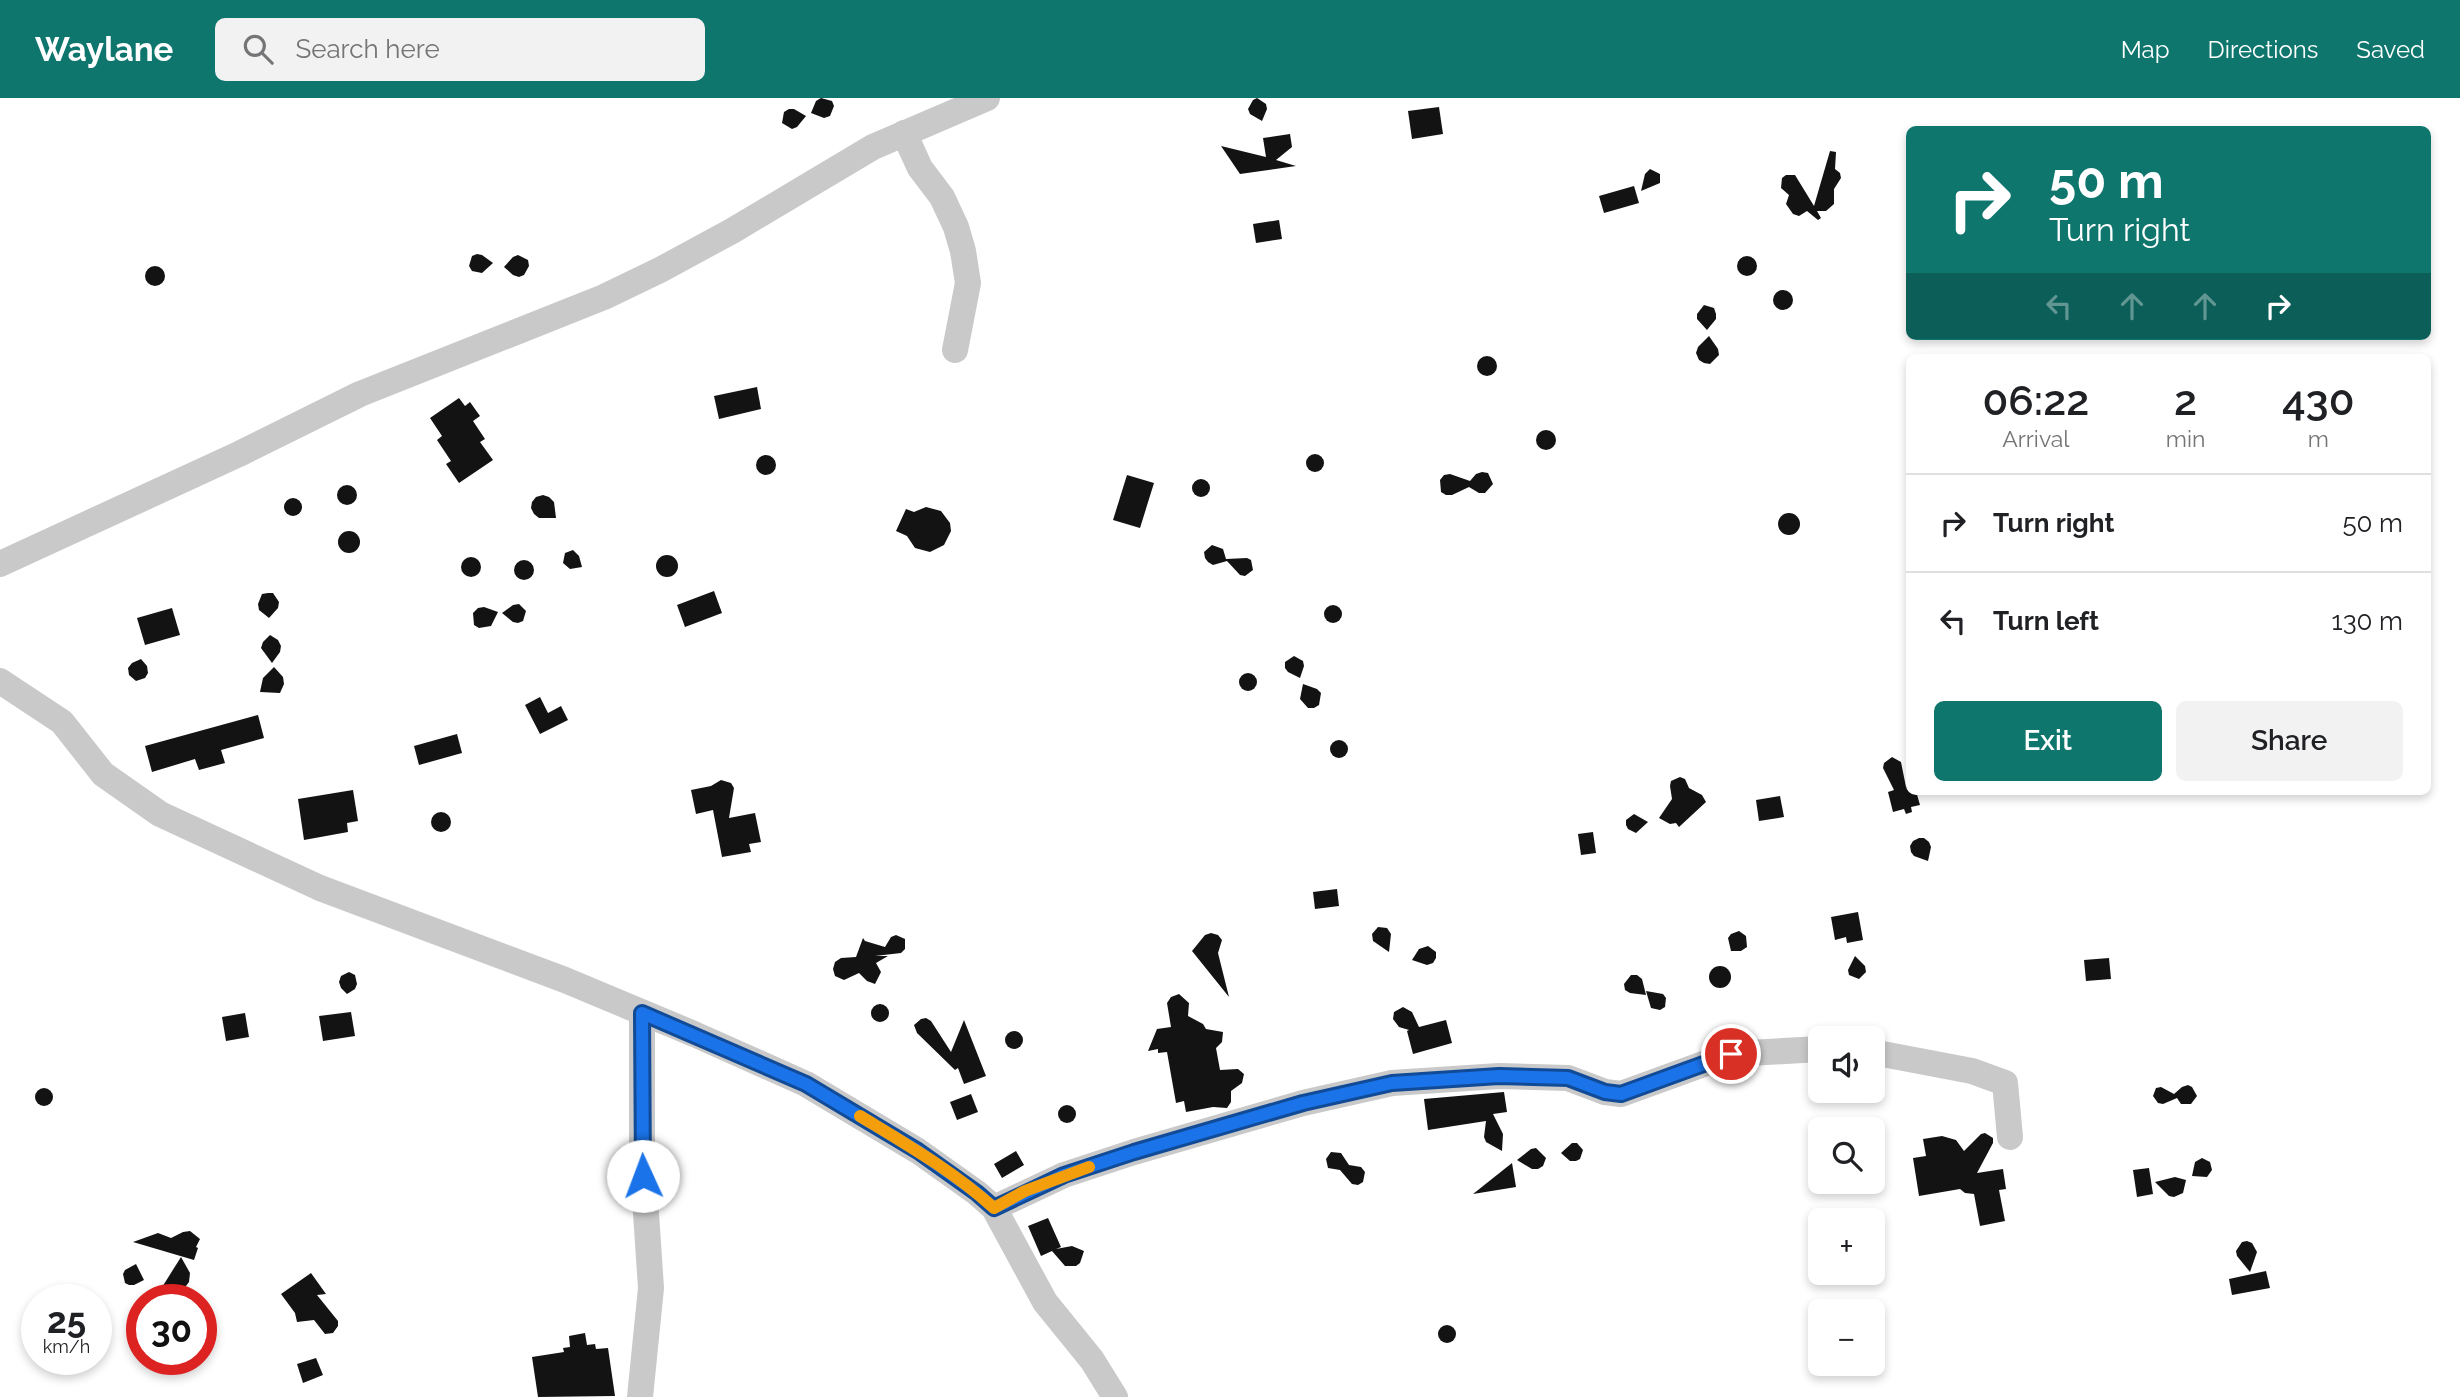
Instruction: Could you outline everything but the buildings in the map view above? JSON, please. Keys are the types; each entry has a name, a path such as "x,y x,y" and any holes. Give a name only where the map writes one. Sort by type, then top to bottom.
{"street":[{"path":"0,565 239,454 360,394 615,292 732,231 873,147 987,98"},
{"path":"904,133 920,168 942,197 956,227 963,251 968,283 955,350"},
{"path":"0,681 62,722 103,774 160,814 320,888 553,976 806,1084 918,1151 994,1208 1045,1302 1092,1360 1115,1397"},
{"path":"640,1397 651,1288 642,1153 642,1013"},
{"path":"994,1208 1064,1175 1134,1152 1303,1103 1392,1083 1499,1076 1568,1078 1605,1092 1621,1094 1731,1054 1808,1050"},
{"path":"1885,1054 1972,1071 2005,1083 2010,1137"}],"slow traffic":[{"path":"860,1116 918,1151 994,1208 1025,1191 1089,1167"}],"route":[{"path":"643,1176 642,1013 806,1084 918,1151 994,1208 1025,1191 1064,1175 1134,1152 1303,1103 1392,1083 1499,1076 1568,1078 1605,1092 1621,1094 1731,1054"}]}
